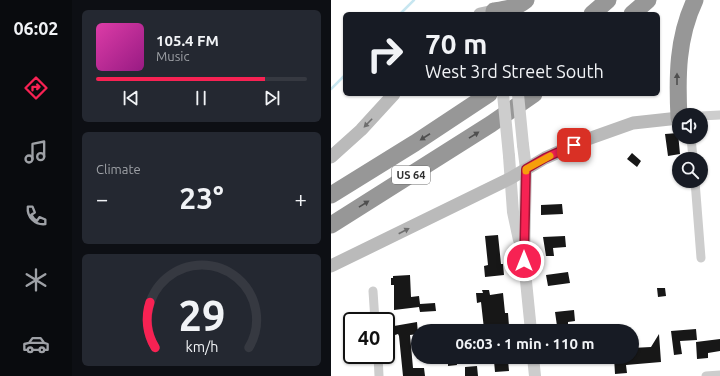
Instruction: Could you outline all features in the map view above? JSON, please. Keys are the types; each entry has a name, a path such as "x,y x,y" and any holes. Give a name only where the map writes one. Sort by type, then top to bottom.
{"highway":[{"path":"491,10 518,6 526,0"},
{"path":"594,12 608,0"},
{"path":"634,12 648,0"},
{"path":"678,108 677,82 679,54 687,19 695,0"},
{"name":"US 64","path":"331,195 486,96"},
{"name":"US 64","path":"331,225 491,124 531,96"}],"main road":[{"path":"331,157 366,126 392,96"},
{"path":"331,266 511,178 545,158 588,139 633,123 672,119"}],"street":[{"path":"503,96 513,212 524,261 530,324"},
{"path":"518,96 526,169 524,261"},
{"path":"708,116 720,115"},
{"path":"696,188 701,258"},
{"path":"373,291 374,312"},
{"path":"378,364 379,376"},
{"path":"534,364 535,376"},
{"path":"706,376 720,375"}],"building":[{"path":"672,133 672,144 679,144 680,152 672,152 672,155 668,156 665,134"},
{"path":"632,153 641,161 637,167 627,159"},
{"path":"562,204 563,214 541,215 541,205"},
{"path":"498,235 501,264 503,264 504,275 485,277 484,266 488,265 485,236"},
{"path":"565,236 566,247 553,248 554,256 546,256 543,237"},
{"path":"568,272 570,283 548,286 546,275"},
{"path":"410,275 411,297 419,296 420,304 435,303 436,311 420,312 419,307 394,310 394,285 391,285 391,278 393,278 393,276"},
{"path":"657,288 665,288 666,296 658,297"},
{"path":"482,290 489,290 490,295 503,293 505,313 508,313 509,324 483,324 481,302 477,303 476,293 483,293"},
{"path":"574,310 575,321 568,322 568,324 557,324 555,312"},
{"path":"417,322 417,324 411,324 411,364 413,364 413,368 424,368 425,376 403,376 399,336 398,334 395,335 395,326"},
{"path":"696,329 697,340 680,341 682,354 674,355 671,331"},
{"path":"659,334 661,362 639,364 639,348 651,347"},
{"path":"720,339 720,351 708,353 708,358 697,359 696,342"},
{"path":"448,364 457,364 457,365 448,366"},
{"path":"494,364 508,364 509,371 495,372"},
{"path":"614,364 638,364 626,365 627,373 615,374"},
{"path":"477,366 478,376 465,376 465,367"}],"waterway":[{"path":"402,12 414,0"},
{"path":"331,89 343,77"}],"slow traffic":[{"path":"526,171 526,169 550,156"}],"route":[{"path":"524,261 526,169 545,158 574,145"}]}
